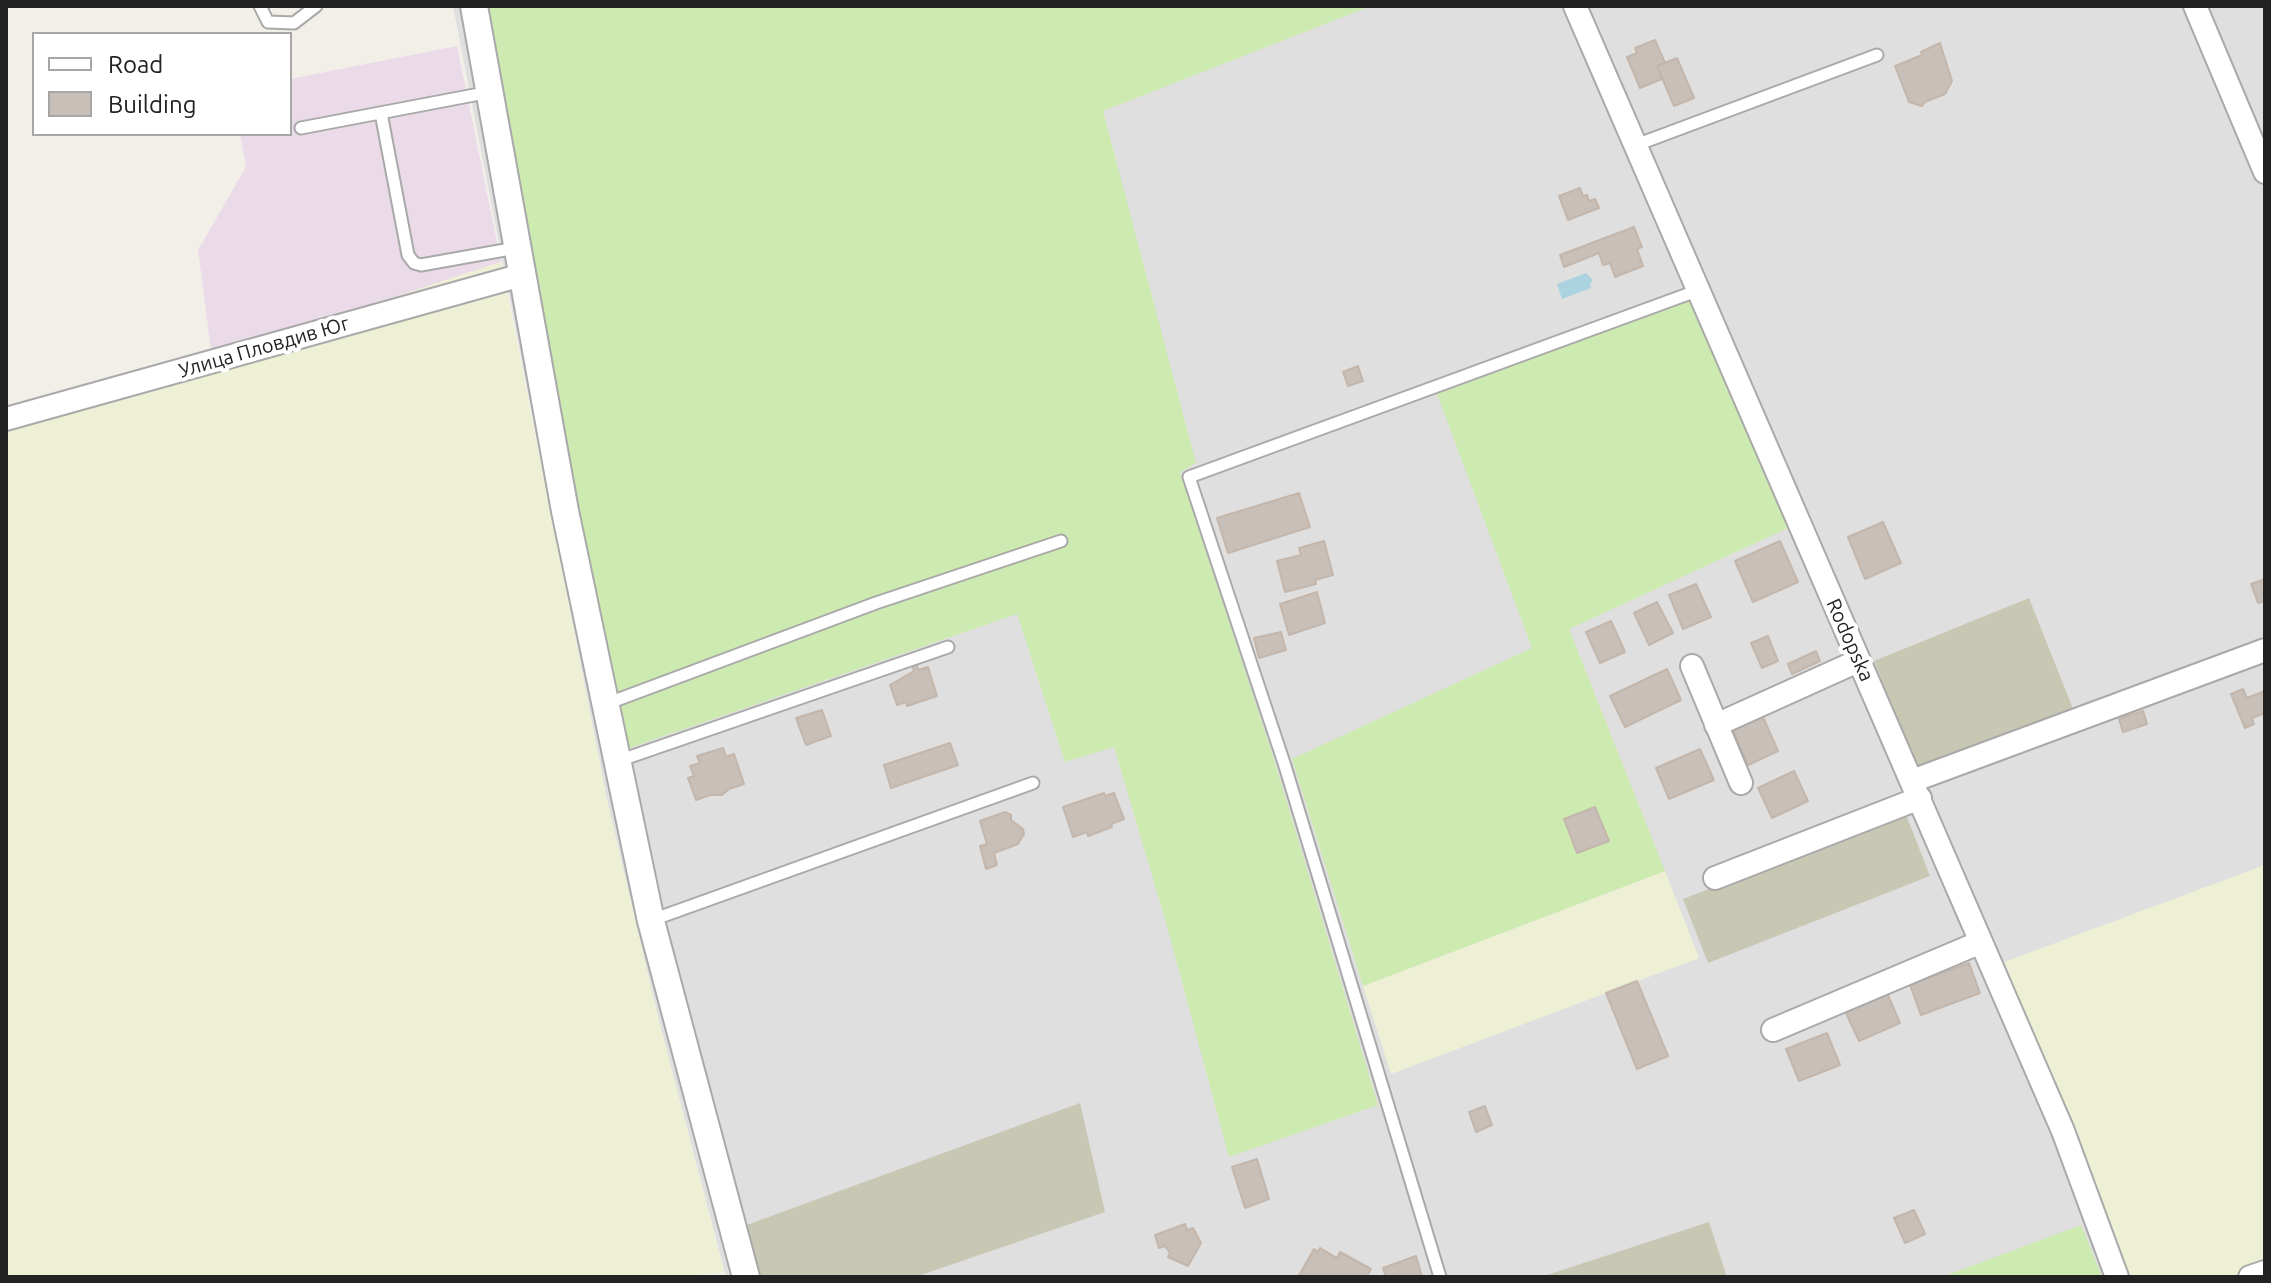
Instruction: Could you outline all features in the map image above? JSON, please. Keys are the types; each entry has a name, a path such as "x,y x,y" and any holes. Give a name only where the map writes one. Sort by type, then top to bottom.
{"street":[{"path":"474,6 565,511 651,921 746,1277"},
{"name":"Rodopska","path":"1575,6 2063,1131 2117,1277"},
{"path":"2195,6 2265,172"},
{"name":"Улица Пловдив Юг","path":"6,419 522,275"},
{"path":"1715,878 1916,790 2265,650"},
{"path":"1716,725 1858,661"},
{"path":"1692,666 1741,783"},
{"path":"1773,1030 1981,942"},
{"path":"2250,1277 2265,1272"}],"lane":[{"path":"260,6 268,22 294,23 316,6"},
{"path":"1636,145 1877,55"},
{"path":"301,128 490,92"},
{"path":"381,113 408,255 414,263 421,265 516,248"},
{"path":"1440,1277 1285,766 1189,477 1699,290"},
{"path":"605,704 876,603 1061,541"},
{"path":"618,762 948,647"},
{"path":"651,921 1033,783"}],"shaded area":[{"path":"453,6 2265,6 2265,1277 726,1277 658,1017 607,800"},
{"path":"457,46 501,262 212,357 198,250 246,167 240,136 292,136 292,79"},
{"path":"501,262 607,800 658,1017 724,1272 680,1277 6,1277 6,419 212,357"},
{"path":"2029,598 2075,714 1920,777 1874,661"},
{"path":"1905,812 1930,876 1708,963 1683,899"},
{"path":"2265,865 2265,1277 2126,1277 1999,964"},
{"path":"1665,871 1699,958 1391,1074 1363,986"},
{"path":"1080,1103 1105,1212 915,1277 758,1277 744,1226"},
{"path":"1709,1222 1727,1277 1541,1277"}],"green space":[{"path":"486,6 1371,6 1103,111 1196,463 1180,472 1275,763 1378,1105 1229,1157 1167,926 1114,747 1065,762 1017,614 626,749 573,494"},
{"path":"1692,299 1788,528 1569,629 1665,871 1363,986 1292,759 1532,648 1437,394"},
{"path":"2081,1225 2102,1277 1942,1277"}],"water":[{"path":"1586,273 1593,280 1591,288 1562,299 1557,284"}],"building":[{"path":"1655,40 1665,63 1657,66 1662,79 1640,88 1627,57 1637,53 1635,48"},
{"path":"1940,43 1952,81 1945,94 1922,106 1909,102 1895,66 1922,55 1921,52"},
{"path":"1677,58 1694,98 1674,106 1657,66"},
{"path":"1580,188 1583,196 1587,195 1589,201 1595,199 1599,208 1568,220 1559,196"},
{"path":"1634,227 1642,247 1637,249 1643,266 1615,277 1610,263 1603,265 1599,253 1564,267 1560,255"},
{"path":"1358,366 1363,381 1348,386 1343,372"},
{"path":"1299,493 1310,527 1228,553 1217,518"},
{"path":"1883,522 1901,563 1865,579 1848,537"},
{"path":"1324,541 1333,575 1315,580 1316,584 1285,592 1277,561 1301,555 1299,548"},
{"path":"1780,541 1798,582 1753,602 1735,561"},
{"path":"2265,579 2265,601 2258,603 2251,584"},
{"path":"1696,584 1711,617 1683,629 1669,595"},
{"path":"1317,592 1325,623 1289,635 1280,604"},
{"path":"1657,602 1673,633 1649,645 1634,613"},
{"path":"1611,621 1625,652 1600,663 1586,632"},
{"path":"1281,632 1286,650 1259,658 1254,638"},
{"path":"1768,636 1778,661 1762,668 1751,643"},
{"path":"1816,651 1820,661 1792,674 1788,664"},
{"path":"917,665 918,670 928,667 937,696 907,706 906,702 897,705 890,685 914,671 912,666"},
{"path":"1667,669 1681,700 1625,727 1610,696"},
{"path":"2243,689 2247,698 2265,691 2265,713 2252,718 2254,724 2245,728 2231,694"},
{"path":"822,710 831,736 806,745 796,718"},
{"path":"2143,711 2147,724 2123,732 2119,719"},
{"path":"1763,717 1778,751 1748,765 1733,730"},
{"path":"950,743 958,765 891,788 884,765"},
{"path":"723,748 726,757 734,754 744,784 722,795 696,800 688,778 694,776 690,766 700,763 697,756"},
{"path":"1700,749 1714,780 1669,799 1656,768"},
{"path":"1794,771 1808,801 1772,818 1758,788"},
{"path":"1104,793 1105,796 1114,793 1124,819 1088,836 1087,832 1073,837 1063,807"},
{"path":"1595,807 1609,841 1577,853 1564,819"},
{"path":"1005,812 1011,815 1011,820 1023,829 1024,834 1018,844 994,853 997,865 986,869 980,846 987,844 980,821"},
{"path":"1969,963 1980,993 1921,1015 1910,985"},
{"path":"1637,981 1668,1056 1637,1069 1606,993"},
{"path":"1887,993 1900,1023 1859,1041 1845,1011"},
{"path":"1827,1033 1840,1065 1799,1081 1786,1049"},
{"path":"1485,1106 1492,1125 1476,1132 1469,1112"},
{"path":"1257,1159 1269,1199 1245,1208 1232,1167"},
{"path":"1914,1210 1925,1234 1905,1243 1894,1218"},
{"path":"1185,1224 1187,1230 1193,1228 1201,1243 1188,1266 1168,1257 1170,1253 1165,1246 1159,1248 1155,1235"},
{"path":"1320,1248 1337,1258 1340,1252 1371,1269 1366,1277 1298,1277 1314,1249 1318,1252"},
{"path":"1416,1256 1422,1277 1386,1277 1383,1268"}]}
